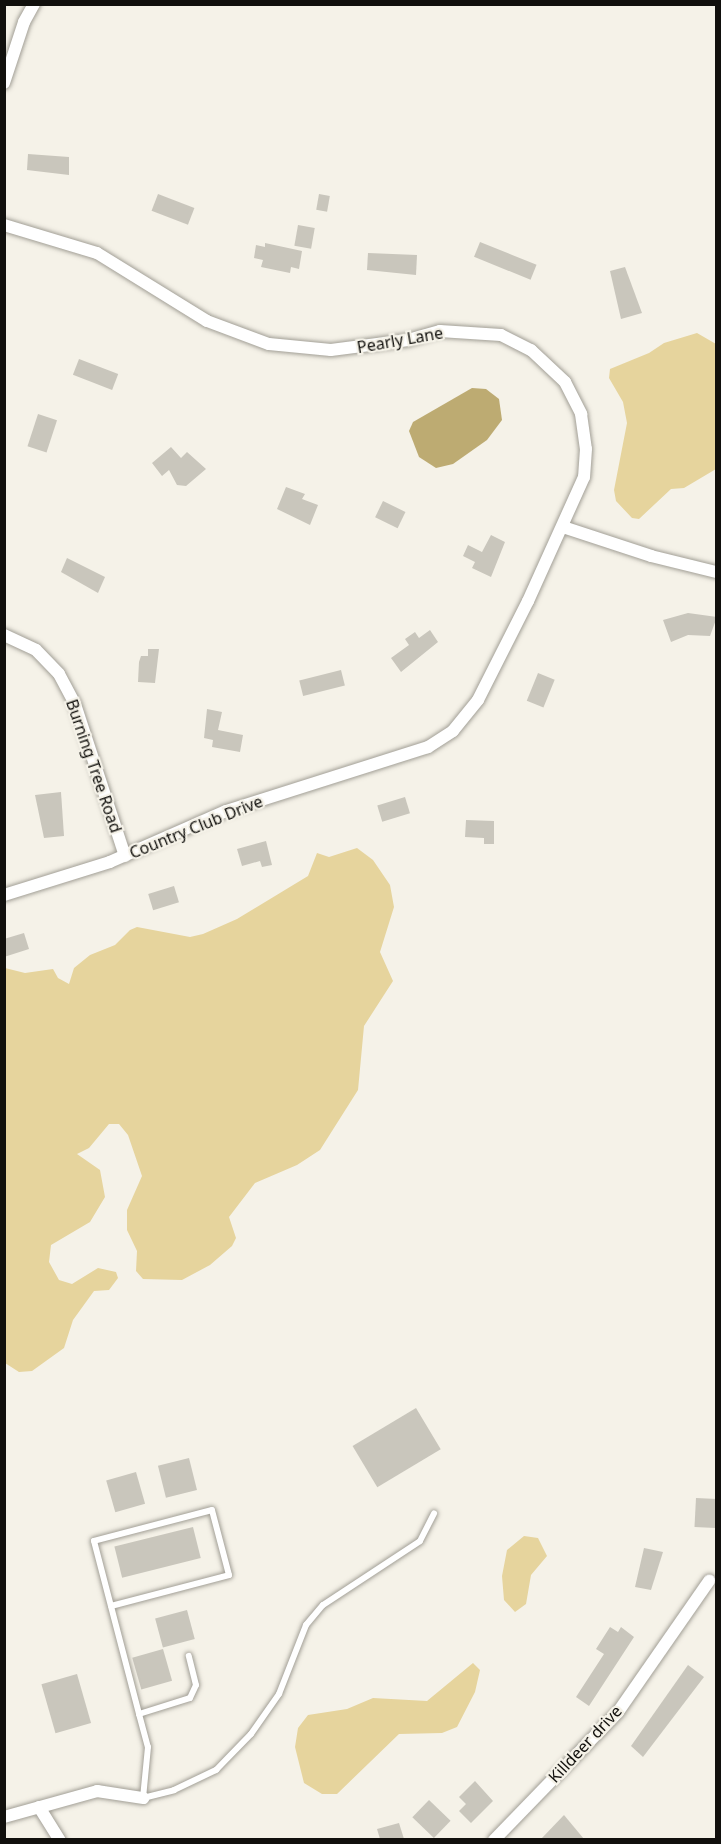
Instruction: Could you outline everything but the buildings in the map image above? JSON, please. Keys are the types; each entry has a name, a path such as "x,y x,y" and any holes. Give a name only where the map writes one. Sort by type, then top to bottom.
{"street":[{"path":"4,83 24,22 34,4"},
{"name":"Pearly Lane","path":"4,225 98,253 207,321 269,344 332,350 396,342 440,331 470,330 517,342 554,369 574,397 581,414 586,449 584,477 563,527 490,678 453,731"},
{"path":"563,527 651,556 717,572"},
{"name":"Burning Tree Road","path":"4,635 48,659 75,704 125,856"},
{"name":"Country Club Drive","path":"4,895 125,856 226,812 428,747 453,731"},
{"name":"Killdeer drive","path":"494,1839 618,1712 709,1581"},
{"path":"4,1817 97,1791 142,1797"},
{"path":"39,1807 60,1839"}],"lane":[{"path":"111,1606 229,1575 212,1510 94,1541 139,1714 148,1747 142,1797 174,1790 216,1770 250,1734 279,1694 306,1625 323,1605 420,1541 434,1513"},
{"path":"139,1714 190,1698 196,1685 189,1656"}],"shaded area":[{"path":"697,333 716,344 716,469 684,488 671,489 639,519 632,518 616,501 614,490 627,423 623,402 609,378 610,369 649,353 664,343"},
{"path":"472,388 486,389 499,399 502,420 487,440 453,464 436,468 419,457 409,431 413,422"},
{"path":"357,848 373,860 390,885 394,907 380,952 393,981 364,1026 358,1090 320,1150 297,1165 255,1183 229,1217 236,1238 232,1246 210,1265 182,1280 143,1279 136,1271 137,1251 127,1230 127,1210 142,1176 128,1135 119,1124 109,1124 89,1148 77,1154 100,1170 105,1197 90,1222 51,1245 49,1262 59,1280 72,1284 98,1268 116,1272 118,1278 109,1290 94,1291 73,1320 64,1348 32,1371 19,1372 5,1363 5,968 25,973 53,969 58,978 69,984 74,968 90,955 115,945 130,930 137,927 190,937 203,934 237,919 308,876 317,853 329,857"},
{"path":"524,1536 538,1538 547,1556 531,1575 526,1604 515,1612 504,1600 502,1576 507,1550"},
{"path":"473,1663 480,1670 475,1692 457,1727 442,1733 399,1734 337,1794 322,1794 304,1783 295,1747 298,1728 308,1715 347,1709 373,1698 427,1701"}]}
